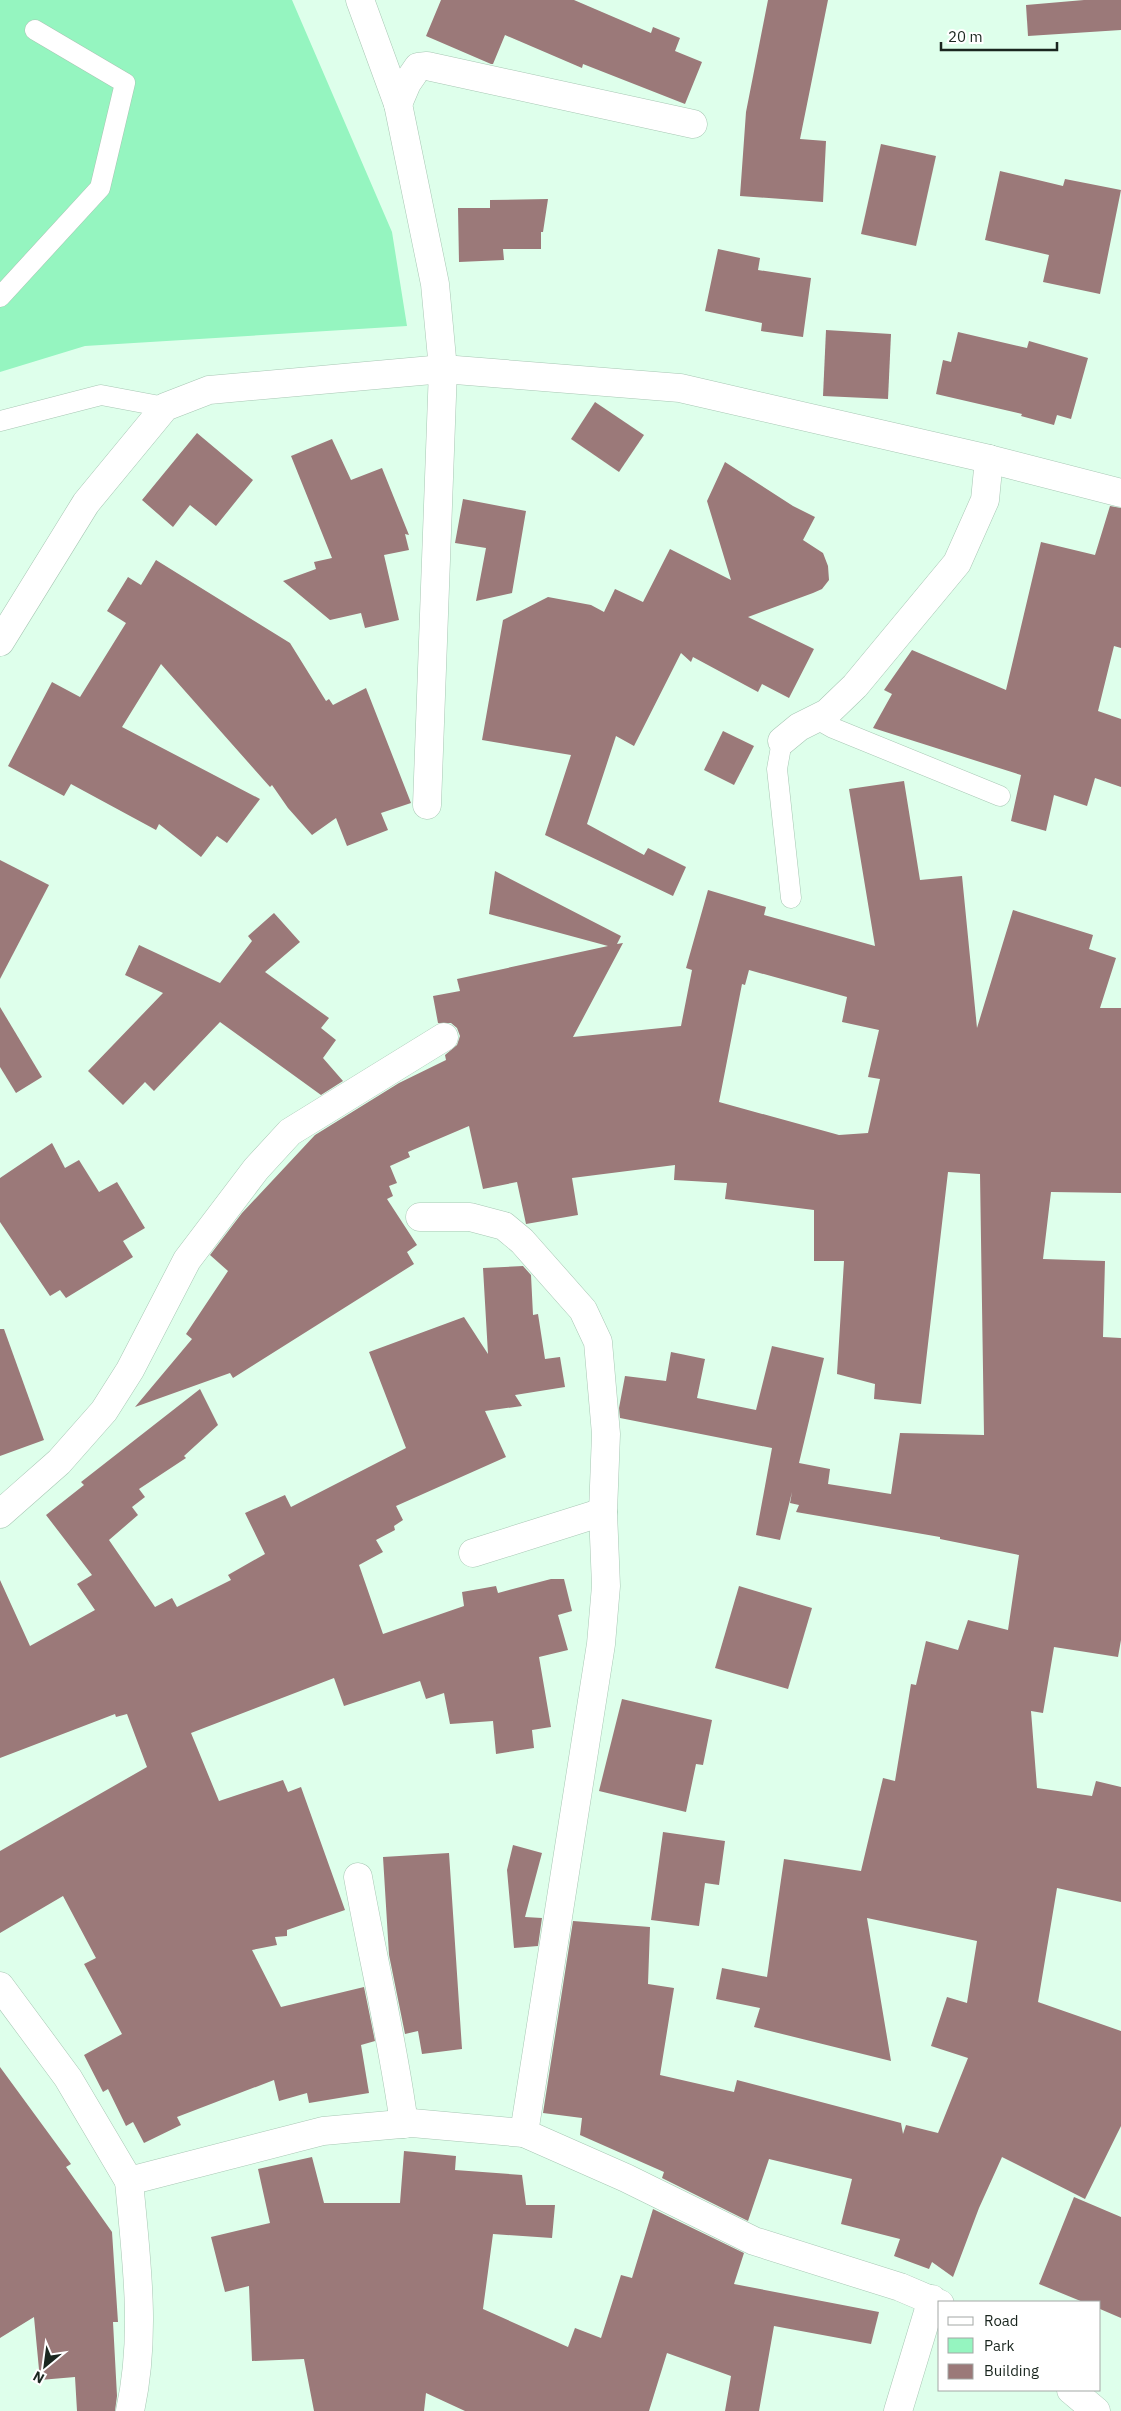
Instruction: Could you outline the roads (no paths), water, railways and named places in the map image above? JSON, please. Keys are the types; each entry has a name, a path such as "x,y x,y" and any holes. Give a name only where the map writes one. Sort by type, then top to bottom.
{"street":[{"path":"360,0 398,104 435,284 443,369 427,805"},
{"path":"398,104 412,74 418,67 427,66 693,124"},
{"path":"0,642 86,503 166,407 209,390 443,369 680,388 989,458 1121,493"},
{"path":"782,741 799,727 827,713 855,686 957,563 985,500 989,458"},
{"path":"0,1514 59,1462 104,1412 130,1370 187,1260 262,1163 290,1132 444,1037"},
{"path":"420,1217 470,1217 504,1226 522,1241 583,1310 598,1342 601,1360 606,1434 603,1512 606,1586 601,1644 524,2133"},
{"path":"472,1553 603,1512"},
{"path":"358,1877 372,1955 394,2056 404,2124"},
{"path":"0,1986 68,2078 129,2181 140,2293 140,2356 130,2411"},
{"path":"129,2181 323,2131 404,2124 524,2133 626,2178 754,2241 900,2287 936,2301 898,2411"},
{"path":"1072,2391 1096,2411"}],"lane":[{"path":"0,297 100,188 125,83 35,30"},
{"path":"0,421 101,395 166,407"},
{"path":"817,719 833,728 1000,796"},
{"path":"782,741 777,769 791,898"}]}
